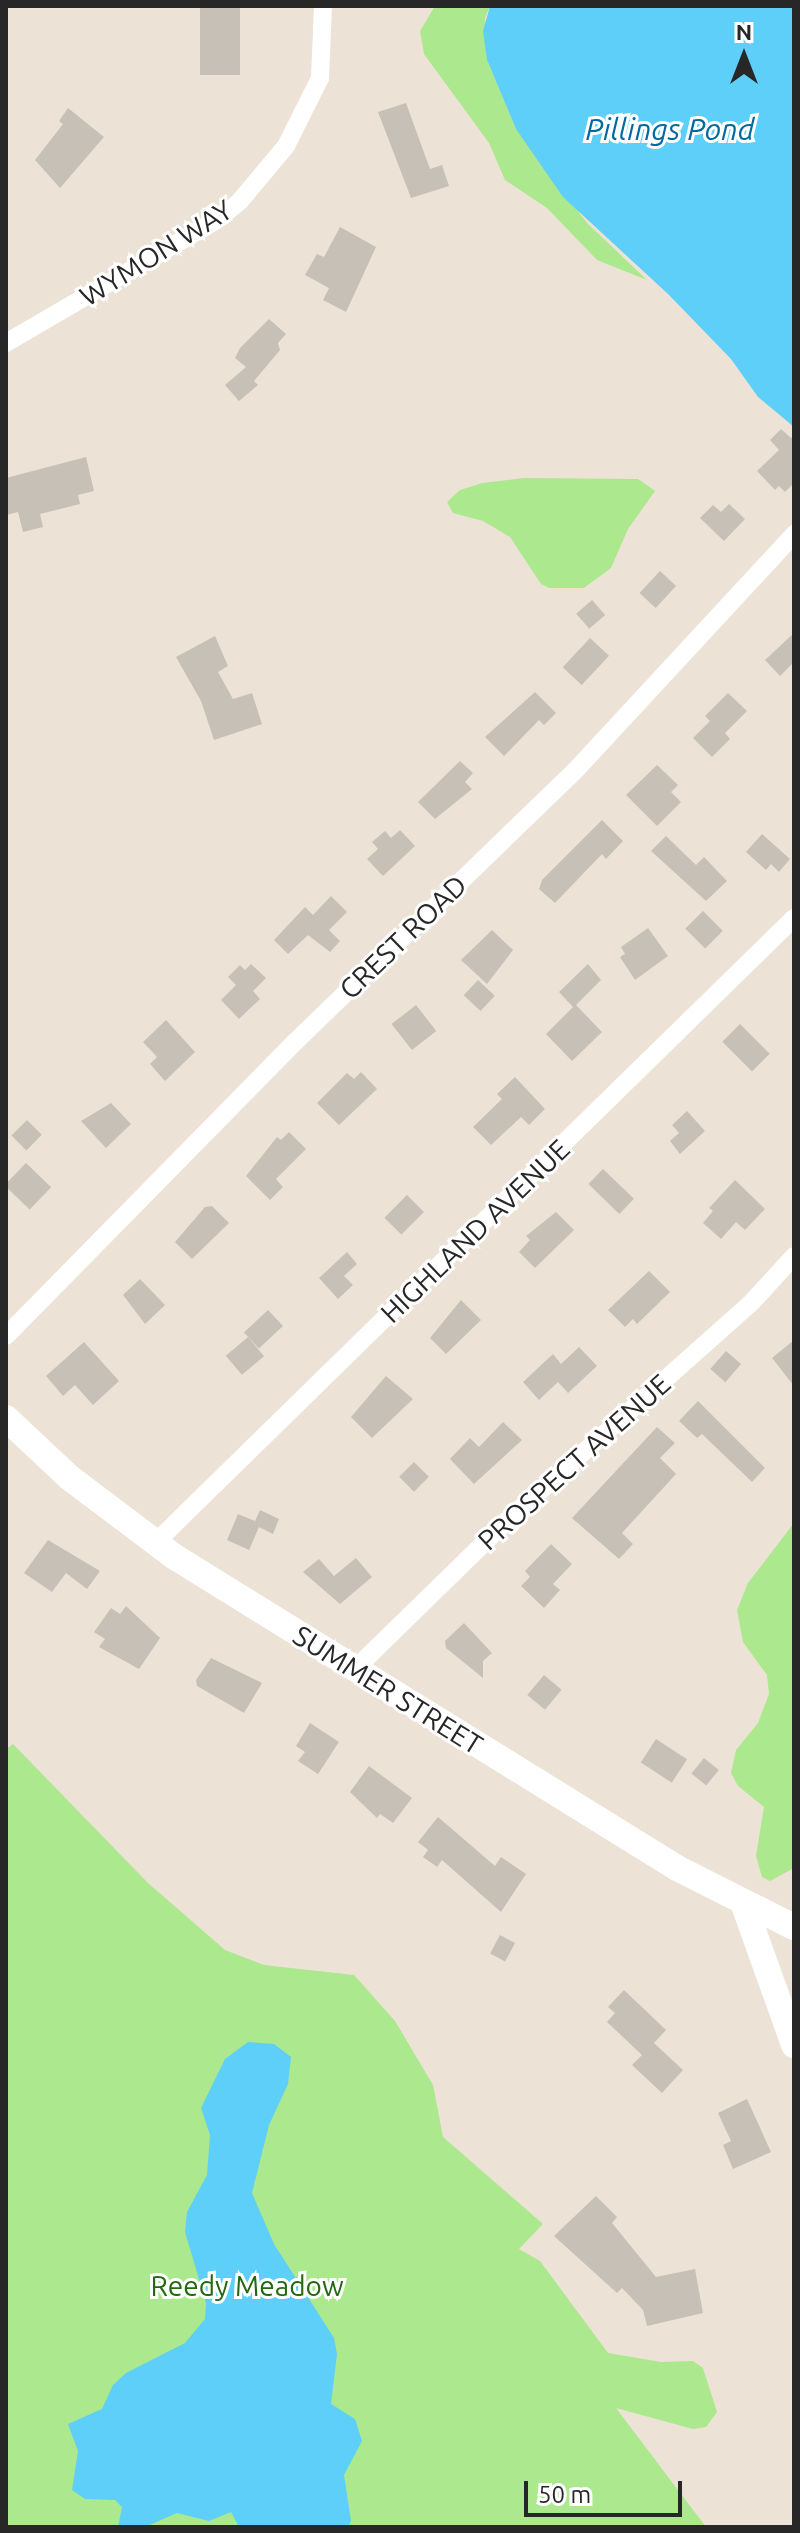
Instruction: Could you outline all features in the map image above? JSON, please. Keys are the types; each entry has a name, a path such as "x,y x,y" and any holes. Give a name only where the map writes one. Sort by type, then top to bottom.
{"main road":[{"name":"SUMMER STREET","path":"6,1418 70,1478 155,1543 355,1669 744,1905 794,1927"},
{"path":"744,1905 794,2045"}],"street":[{"name":"WYMON WAY","path":"6,343 218,219 247,193 299,126 320,78 323,6"},
{"name":"CREST ROAD","path":"6,1336 295,1042 573,773 794,534"},
{"name":"HIGHLAND AVENUE","path":"155,1543 794,918"},
{"name":"PROSPECT AVENUE","path":"355,1669 513,1515 752,1302 794,1256"}],"green space":[{"path":"435,6 490,6 485,18 487,60 516,129 587,223 647,280 597,260 547,208 505,180 489,143 424,54 420,31"},
{"path":"524,478 638,479 655,491 628,529 611,568 584,588 549,588 541,584 510,537 483,521 453,513 447,502 460,490 482,483"},
{"path":"794,1523 794,1868 770,1881 762,1877 756,1856 764,1807 738,1786 731,1773 736,1750 758,1723 769,1694 767,1675 743,1642 737,1610 748,1583"},
{"name":"Reedy Meadow","path":"13,1744 148,1883 225,1950 264,1965 354,1975 395,2021 433,2085 443,2137 543,2224 519,2249 540,2261 608,2353 661,2362 693,2361 703,2368 717,2412 706,2427 693,2429 616,2408 706,2527 6,2527 6,1749"}],"water":[{"name":"Pillings Pond","path":"490,6 794,6 794,427 758,397 731,359 668,294 563,197 516,129 487,60 483,31"},
{"path":"248,2042 274,2044 291,2057 288,2084 269,2125 252,2193 274,2244 334,2338 337,2354 331,2404 355,2419 362,2441 344,2475 351,2521 348,2527 239,2527 231,2512 209,2521 177,2513 145,2527 118,2527 122,2507 115,2500 85,2499 72,2490 78,2451 68,2424 102,2409 113,2385 126,2373 185,2343 205,2319 206,2303 185,2232 187,2212 207,2175 210,2135 201,2108 225,2059"}],"building":[{"path":"200,6 240,6 240,75 200,75"},
{"path":"406,103 430,169 442,165 449,186 411,198 378,112"},
{"path":"68,108 104,137 60,188 35,160 63,124 59,121"},
{"path":"340,227 376,247 346,312 323,300 329,288 305,275 317,254 324,257"},
{"path":"269,319 286,334 278,343 280,350 254,381 258,385 239,401 225,385 246,367 235,358 240,348"},
{"path":"781,429 791,438 794,435 794,483 785,492 779,486 775,490 757,471 779,450 770,440"},
{"path":"86,457 94,491 78,495 80,504 40,514 43,527 23,532 18,512 6,515 6,478"},
{"path":"729,504 745,519 724,541 700,518 713,505 721,512"},
{"path":"660,571 676,586 656,608 640,593"},
{"path":"592,600 605,615 589,629 576,614"},
{"path":"794,633 794,662 780,676 765,660"},
{"path":"215,636 228,666 218,672 233,699 252,693 262,724 214,740 201,701 176,657"},
{"path":"590,638 609,656 582,685 563,667"},
{"path":"535,692 556,713 544,725 539,720 504,756 485,737"},
{"path":"728,693 747,711 725,733 730,739 712,757 693,738 710,721 705,716"},
{"path":"460,761 473,773 465,782 472,789 435,819 418,802"},
{"path":"657,765 678,785 671,792 681,802 657,826 626,795"},
{"path":"602,820 623,841 606,859 602,854 555,903 539,889 542,880"},
{"path":"400,830 415,846 383,876 367,859 378,849 372,842 385,831 391,838"},
{"path":"762,834 790,859 779,872 771,864 766,870 746,852"},
{"path":"666,836 696,865 704,857 727,881 706,901 651,851"},
{"path":"331,896 347,912 329,930 340,941 330,952 308,935 288,954 274,940 305,907 313,915"},
{"path":"703,911 723,931 705,948 685,929"},
{"path":"648,928 668,956 635,980 620,957 625,954 621,947"},
{"path":"492,930 513,950 487,984 461,960"},
{"path":"251,964 266,978 253,991 260,999 239,1019 221,1000 236,985 228,977 240,965 245,970"},
{"path":"588,964 601,980 576,1005 602,1032 572,1061 546,1034 573,1007 559,992"},
{"path":"478,980 495,996 480,1011 464,995"},
{"path":"416,1005 436,1031 412,1050 392,1024"},
{"path":"166,1020 195,1052 165,1081 150,1064 157,1057 143,1042"},
{"path":"740,1024 770,1054 752,1071 722,1042"},
{"path":"361,1072 377,1089 339,1125 317,1103 347,1073 354,1079"},
{"path":"515,1077 545,1109 529,1125 521,1117 491,1145 473,1127 502,1099 497,1094"},
{"path":"111,1103 131,1124 106,1148 81,1121"},
{"path":"687,1111 705,1131 680,1154 670,1141 679,1133 672,1125"},
{"path":"27,1120 42,1135 26,1150 11,1136"},
{"path":"289,1132 306,1149 276,1179 283,1187 270,1200 246,1176 277,1137 281,1140"},
{"path":"26,1163 51,1187 30,1210 6,1187"},
{"path":"603,1169 634,1199 619,1214 588,1184"},
{"path":"735,1180 765,1209 745,1230 736,1222 721,1239 703,1223 713,1211 709,1208"},
{"path":"407,1195 424,1212 401,1235 384,1218"},
{"path":"212,1206 229,1223 192,1259 175,1242 205,1207"},
{"path":"556,1212 574,1230 535,1268 519,1252 530,1240 526,1236"},
{"path":"347,1252 357,1264 344,1276 353,1285 338,1299 319,1278"},
{"path":"649,1271 670,1292 637,1324 633,1319 625,1327 608,1310"},
{"path":"140,1279 165,1305 145,1324 123,1295"},
{"path":"461,1300 481,1320 446,1354 430,1338"},
{"path":"268,1310 283,1326 259,1349 244,1333"},
{"path":"248,1337 264,1356 242,1375 226,1356"},
{"path":"794,1340 794,1386 772,1358"},
{"path":"84,1342 119,1381 93,1405 75,1385 63,1396 46,1376"},
{"path":"579,1347 597,1366 568,1393 558,1382 539,1400 523,1382 553,1354 561,1364"},
{"path":"726,1351 741,1364 725,1382 710,1369"},
{"path":"386,1376 413,1399 372,1438 351,1417"},
{"path":"698,1401 765,1468 752,1482 702,1434 697,1438 679,1421"},
{"path":"503,1422 522,1440 474,1484 450,1459 470,1438 479,1447"},
{"path":"657,1427 675,1443 660,1458 676,1474 622,1533 633,1544 619,1559 572,1518"},
{"path":"414,1462 429,1477 414,1492 399,1477"},
{"path":"260,1510 279,1519 273,1534 259,1527 249,1550 227,1540 238,1514 255,1521"},
{"path":"48,1540 100,1571 87,1589 66,1573 52,1592 24,1573"},
{"path":"551,1544 572,1564 553,1584 560,1590 544,1608 521,1586 530,1577 525,1571"},
{"path":"356,1558 372,1577 340,1604 303,1572 319,1559 334,1576"},
{"path":"126,1606 160,1638 139,1669 99,1647 105,1639 94,1632 111,1608 120,1614"},
{"path":"464,1623 492,1653 483,1661 483,1678 446,1648 445,1641"},
{"path":"211,1658 262,1683 244,1713 197,1686 196,1680"},
{"path":"544,1675 562,1690 545,1710 527,1695"},
{"path":"310,1723 339,1742 318,1774 298,1761 305,1752 296,1746"},
{"path":"656,1739 687,1759 672,1783 641,1762"},
{"path":"704,1758 719,1770 706,1786 691,1774"},
{"path":"369,1766 412,1798 393,1823 380,1814 377,1818 350,1792"},
{"path":"438,1817 495,1866 501,1857 526,1874 501,1912 442,1860 437,1867 423,1857 428,1850 418,1842"},
{"path":"500,1935 515,1943 505,1962 490,1954"},
{"path":"624,1990 666,2030 654,2043 683,2070 662,2093 632,2065 642,2055 607,2022 615,2013 608,2007"},
{"path":"747,2099 771,2152 733,2169 723,2145 731,2141 718,2113"},
{"path":"596,2196 617,2217 612,2223 656,2277 695,2269 703,2313 647,2326 643,2310 622,2288 617,2293 554,2236"}]}
